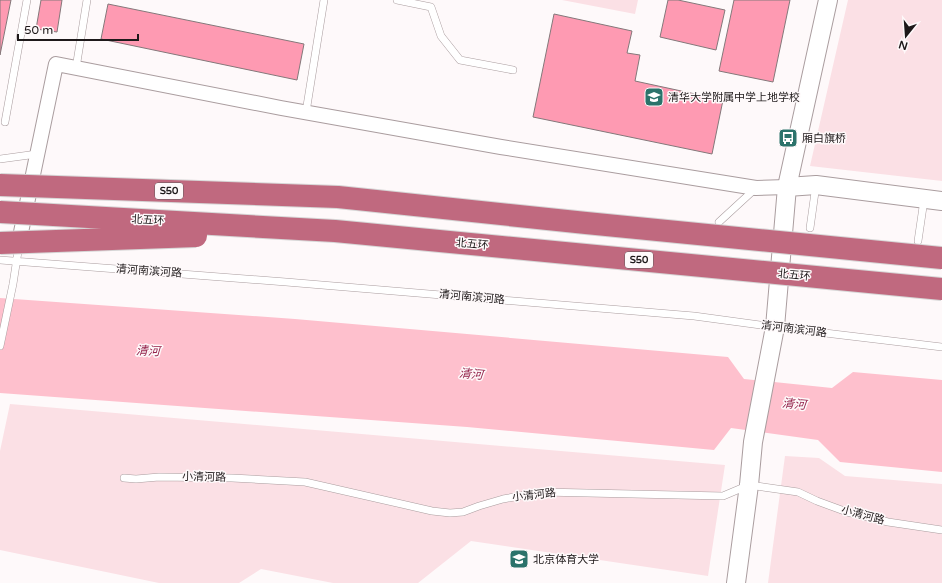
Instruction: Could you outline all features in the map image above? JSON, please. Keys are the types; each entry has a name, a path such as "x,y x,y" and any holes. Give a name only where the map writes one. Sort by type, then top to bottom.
{"highway":[{"name":"S50","path":"0,185 338,197 942,258"},
{"name":"北五环","path":"0,212 335,231 942,289"},
{"path":"10,240 335,231"}],"street":[{"path":"736,583 753,442 775,327 787,187 828,0"},
{"path":"10,240 37,154 56,64 306,112 502,147 756,188 816,185 942,201"}],"lane":[{"path":"5,122 27,0"},
{"path":"76,68 87,0"},
{"path":"306,112 324,0"},
{"path":"397,0 431,7 441,36 460,60 513,70"},
{"path":"0,159 37,154"},
{"path":"810,228 816,185"},
{"path":"719,222 756,188"},
{"path":"918,241 924,198"},
{"path":"0,346 16,262 10,240"},
{"name":"清河南滨河路","path":"0,260 686,315 942,347"},
{"name":"小清河路","path":"124,478 232,478 305,482 432,511 450,513 463,512 503,499 542,492 723,496 749,485 798,492 847,512 888,522 942,530"}],"shaded area":[{"path":"562,0 638,0 635,14"},
{"path":"848,0 942,0 942,181 810,166"},
{"path":"10,404 725,465 708,576 471,541 418,583 333,583 261,569 239,583 159,583 0,550 0,451"},
{"path":"785,456 819,458 845,476 942,484 942,583 768,583"}],"water":[{"name":"清河","path":"0,298 295,319 728,357 744,379 832,388 853,372 942,380 942,472 840,462 818,440 731,428 714,450 467,427 0,393"}],"building":[{"path":"0,0 11,0 0,55"},
{"path":"41,0 62,0 57,32 36,29"},
{"path":"668,0 678,0 725,10 716,50 660,37"},
{"path":"734,0 790,0 773,82 719,71"},
{"path":"108,4 304,44 297,80 101,39"},
{"path":"554,14 632,31 627,53 640,55 635,81 723,100 712,154 533,117"}],"place":[{"name":"清华大学附属中学上地学校","path":"654,97"},
{"name":"厢白旗桥","path":"788,138"},
{"name":"北京体育大学","path":"519,559"}]}
